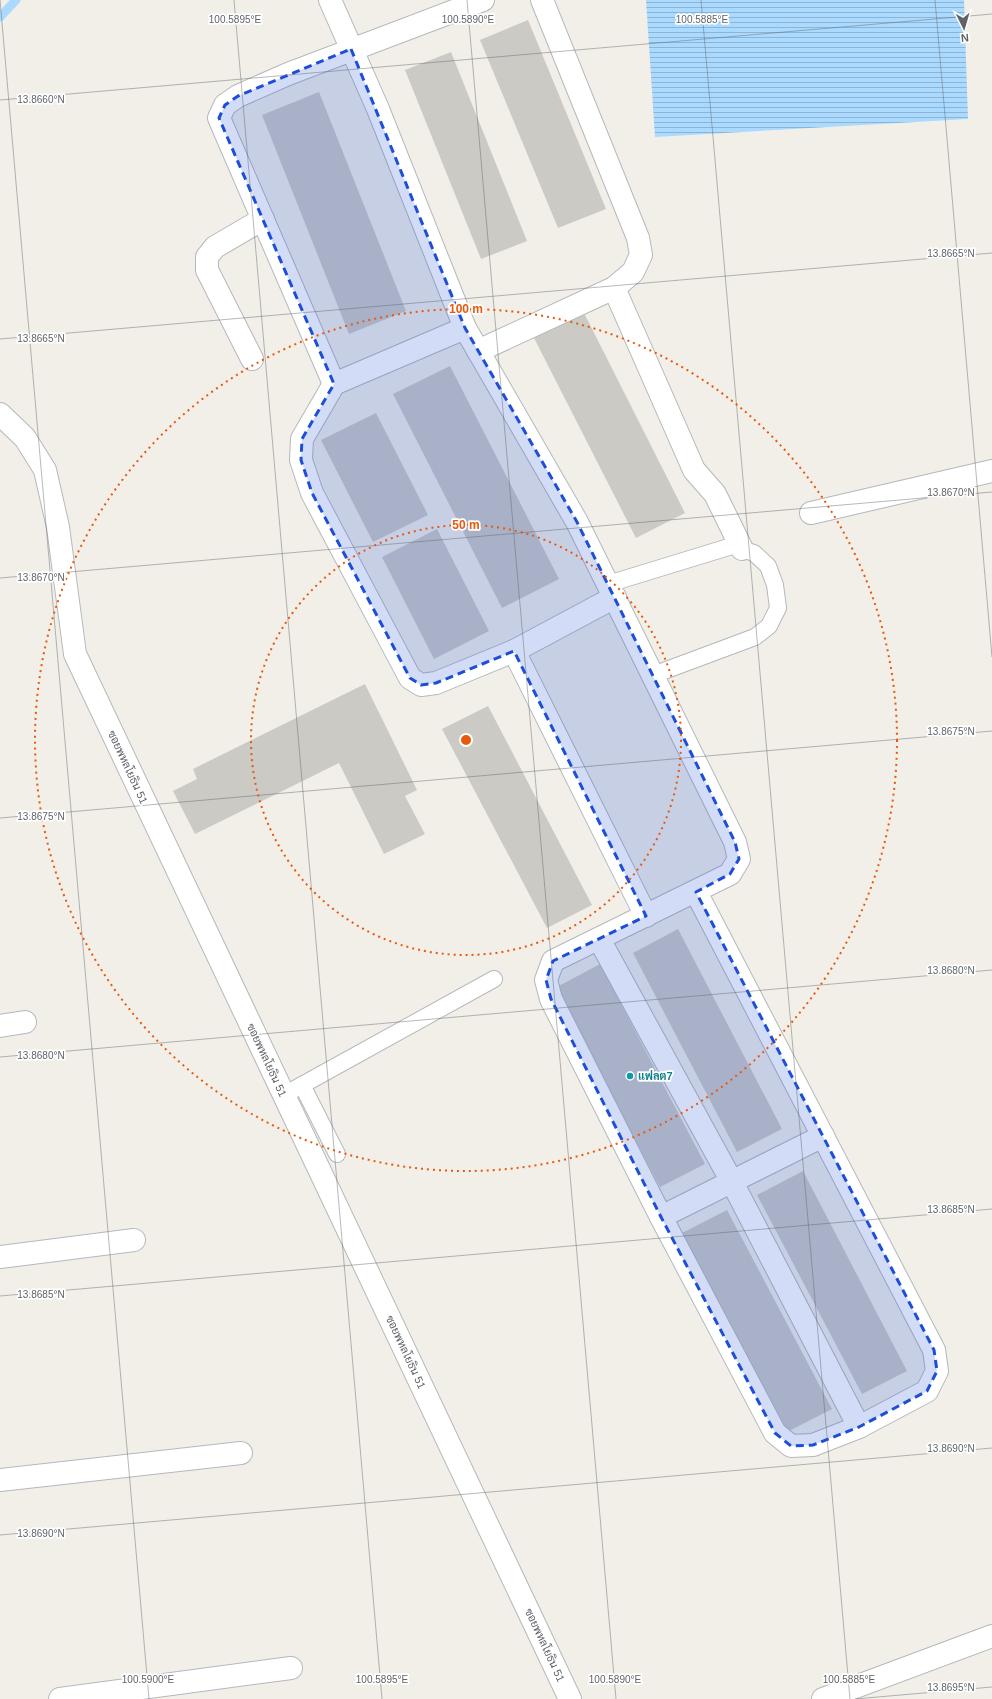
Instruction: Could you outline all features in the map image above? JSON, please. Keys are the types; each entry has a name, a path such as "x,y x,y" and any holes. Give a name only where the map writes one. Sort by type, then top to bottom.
{"street":[{"path":"330,0 378,109 465,328 577,522 612,590 735,842 739,859 730,874 553,961 546,980 551,999 661,1217 775,1433 791,1446 813,1445 858,1427 927,1390 937,1372 934,1350 696,892"},
{"path":"334,384 219,118 225,105 238,96 351,49 483,0"},
{"path":"478,351 614,288 633,272 641,255 638,238 542,0"},
{"path":"252,360 207,270 207,257 215,247 263,219"},
{"path":"614,288 694,470 715,494 742,549"},
{"path":"465,328 334,384 302,439 301,460 312,493 410,678 421,685 436,683 514,651 612,590"},
{"name":"ซอยพหลโยธิน 51","path":"0,414 25,438 45,470 58,527 75,654 293,1090 570,1699"},
{"path":"811,513 992,471"},
{"path":"514,651 646,916"},
{"path":"599,939 732,1182 858,1427"},
{"path":"0,1026 25,1022"},
{"path":"661,1217 823,1136"},
{"path":"0,1257 134,1240"},
{"path":"0,1480 241,1453"},
{"path":"823,1699 992,1636"},
{"path":"60,1699 291,1668"}],"lane":[{"path":"612,590 732,546 754,553 768,566 775,585 778,608 769,626 755,637 653,675"},
{"path":"337,1154 293,1090 494,979"}],"highlighted area":[{"path":"351,49 465,328 577,522 735,842 739,859 730,874 696,892 934,1350 937,1371 927,1391 859,1427 813,1445 791,1446 775,1433 661,1217 551,999 546,980 553,961 646,916 514,651 436,683 421,685 410,678 312,493 301,460 302,439 334,384 219,118 225,105 238,96"}],"water":[{"path":"646,0 964,0 968,119 655,137"}],"building":[{"path":"528,20 606,209 558,228 480,40"},
{"path":"451,52 527,241 481,259 405,70"},
{"path":"319,92 406,311 349,334 262,115"},
{"path":"584,313 685,513 636,538 534,338"},
{"path":"450,366 559,579 502,608 393,394"},
{"path":"376,413 428,515 373,542 321,440"},
{"path":"437,529 489,631 434,659 382,557"},
{"path":"365,684 417,790 405,796 425,834 384,854 339,763 195,834 173,791 197,779 193,769"},
{"path":"488,706 592,905 547,928 442,729"},
{"path":"678,929 782,1129 737,1152 633,953"},
{"name":"แฟลต7","path":"600,964 705,1164 660,1187 555,988"},
{"path":"803,1171 907,1371 862,1394 757,1195"},
{"path":"727,1210 832,1409 787,1432 682,1233"}],"waterway":[{"path":"0,17 16,0"}],"place":[{"name":"แฟลต7","path":"630,1076"}]}
